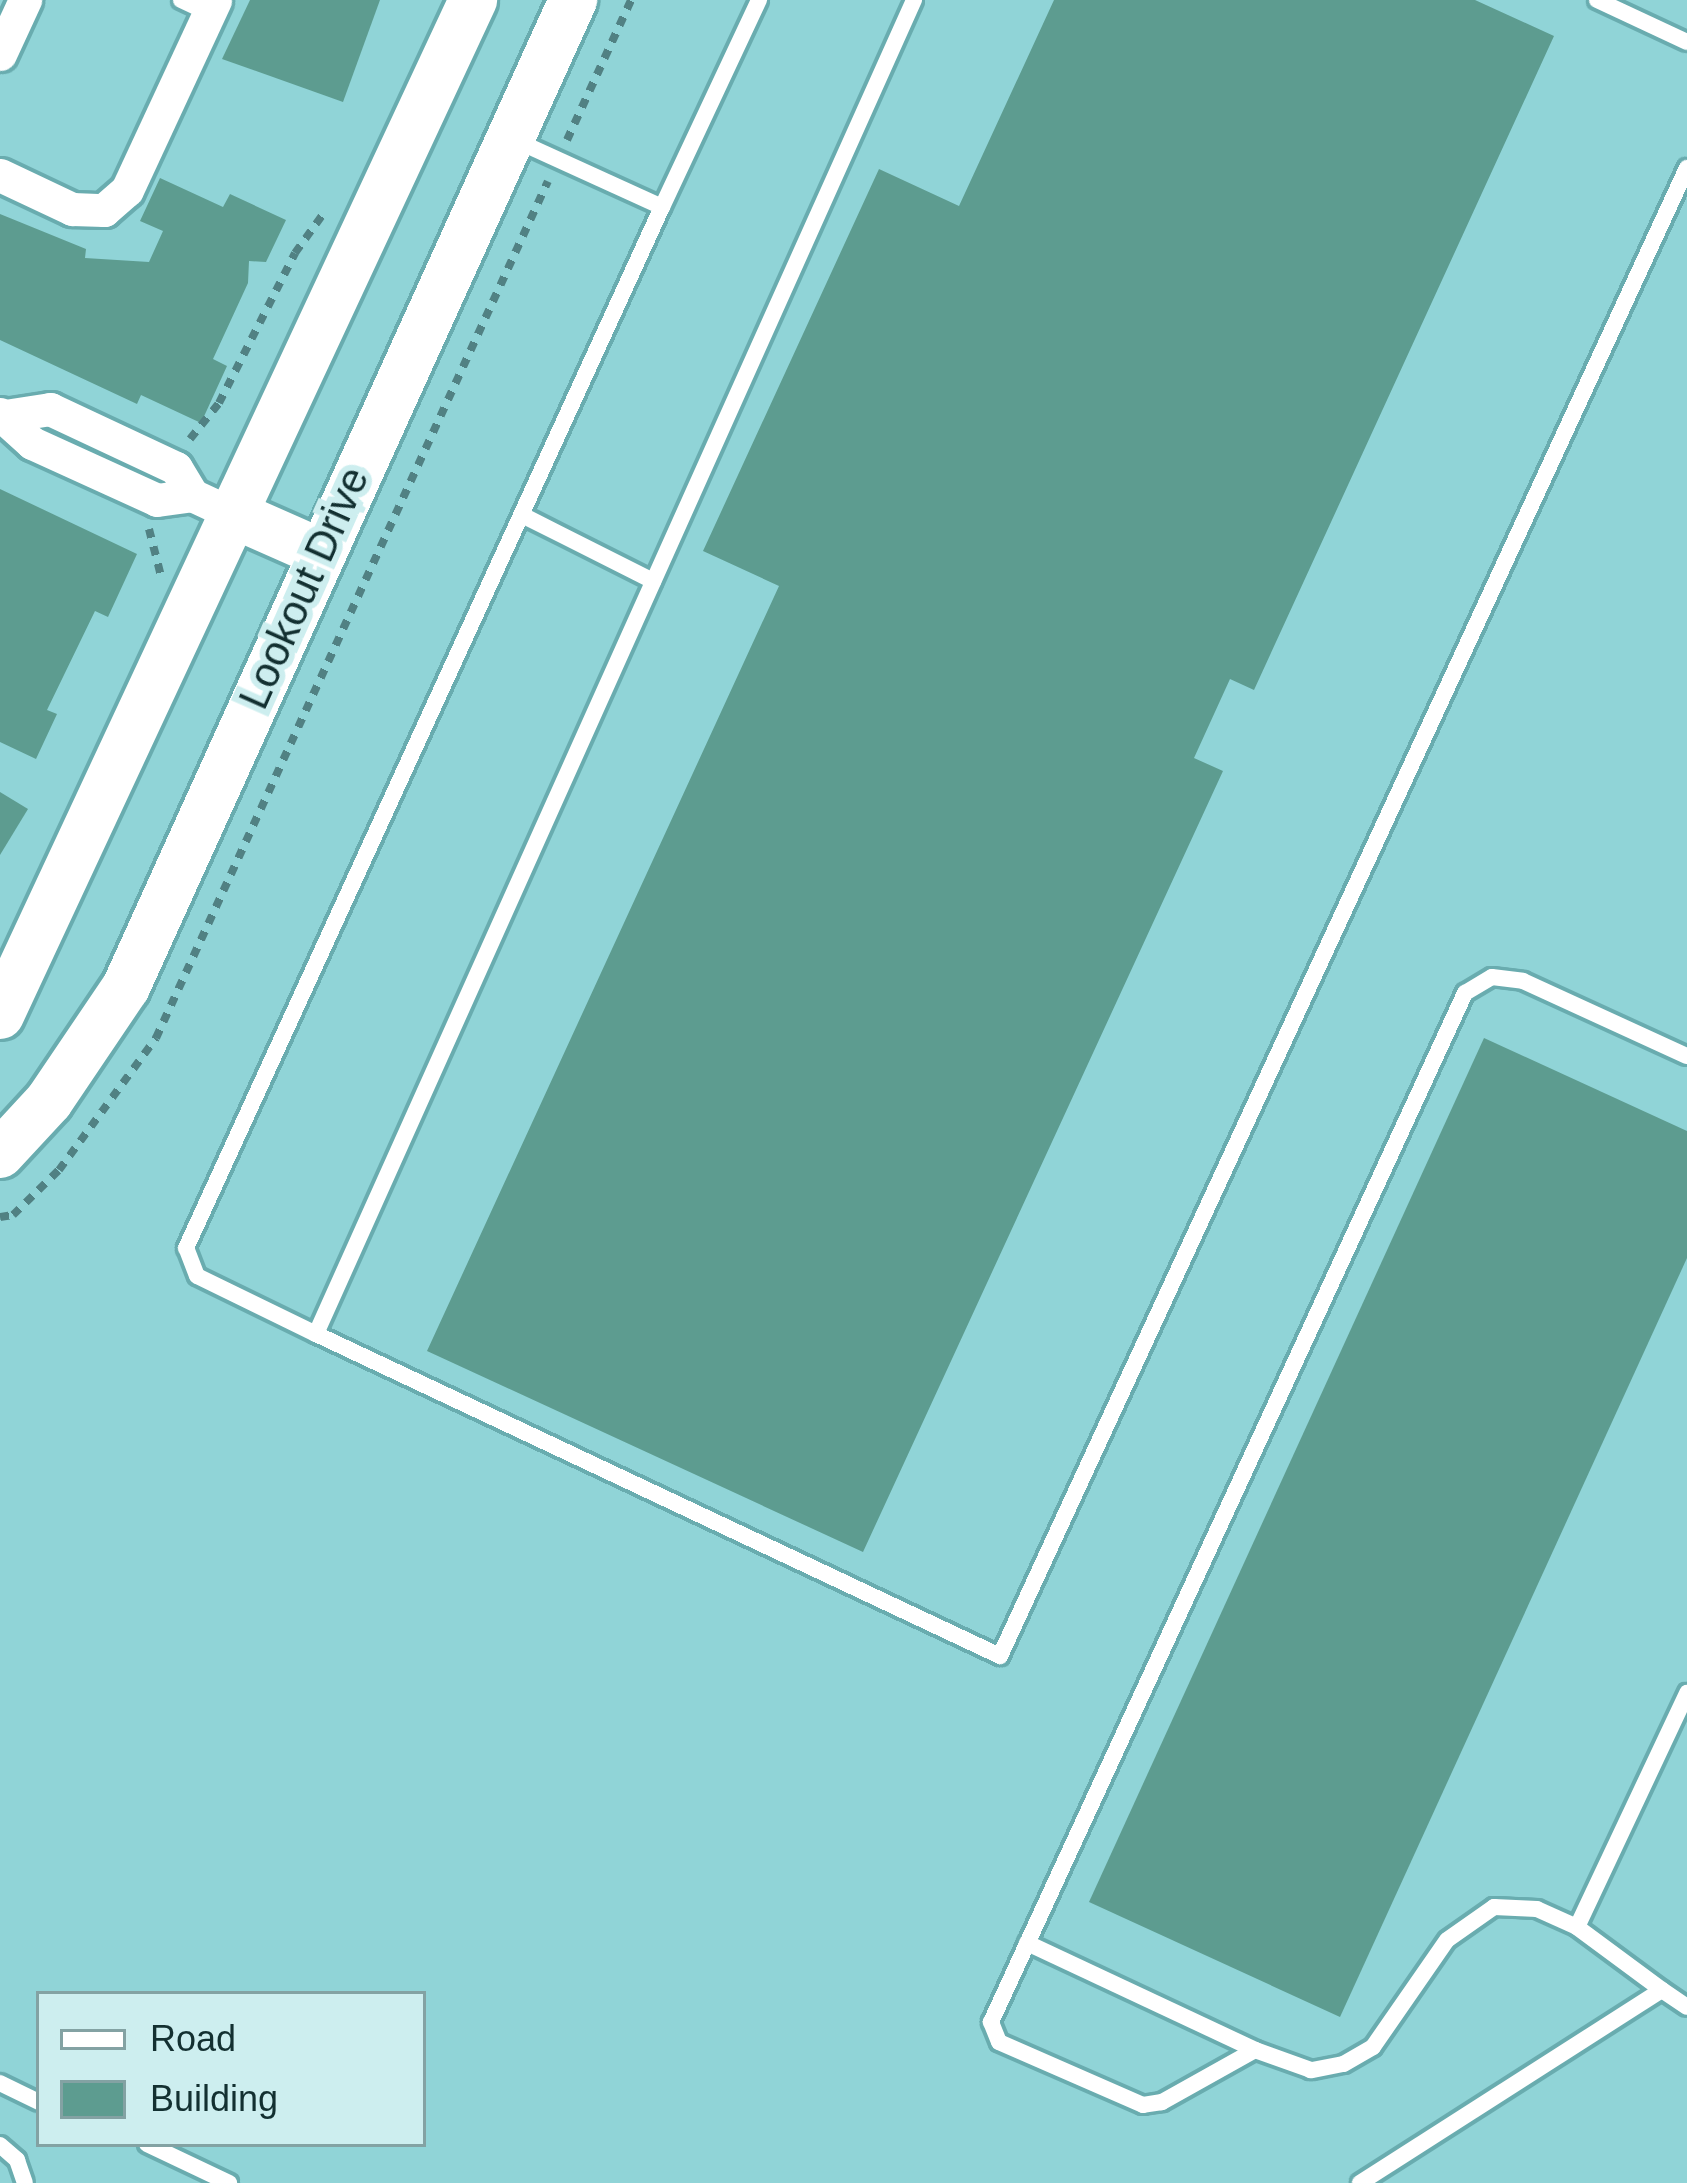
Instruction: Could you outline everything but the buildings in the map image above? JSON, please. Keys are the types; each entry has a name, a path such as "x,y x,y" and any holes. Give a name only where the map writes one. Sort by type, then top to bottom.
{"main road":[{"path":"0,1015 213,505 473,0"},
{"name":"Lookout Drive","path":"0,1154 76,1064 126,987 573,0"},
{"path":"213,505 320,552"}],"street":[{"path":"0,54 25,0"},
{"path":"0,175 72,208 104,210 127,190 202,4"},
{"path":"3,415 32,443 157,500 213,505"}],"lane":[{"path":"759,0 186,1248 197,1276 1000,1656 1687,168"},
{"path":"316,1334 914,0"},
{"path":"1597,0 1687,42"},
{"path":"509,138 662,207"},
{"path":"522,514 652,581"},
{"path":"1255,2050 1162,2102 1143,2104 999,2042 992,2022 1465,993 1492,977 1523,981 1687,1056"},
{"path":"1577,1927 1687,1694"},
{"path":"1028,1943 1255,2050 1311,2070 1373,2047 1419,1972 1494,1907 1537,1909 1577,1927 1687,2007"},
{"path":"1360,2183 1662,1990"},
{"path":"0,2084 36,2101"},
{"path":"0,2145 17,2160 25,2183"},
{"path":"153,2147 229,2183"}],"path":[{"path":"571,132 632,0"},
{"path":"183,452 238,370 295,253 337,195"},
{"path":"0,1217 13,1215 59,1171 156,1038 539,200"}]}
